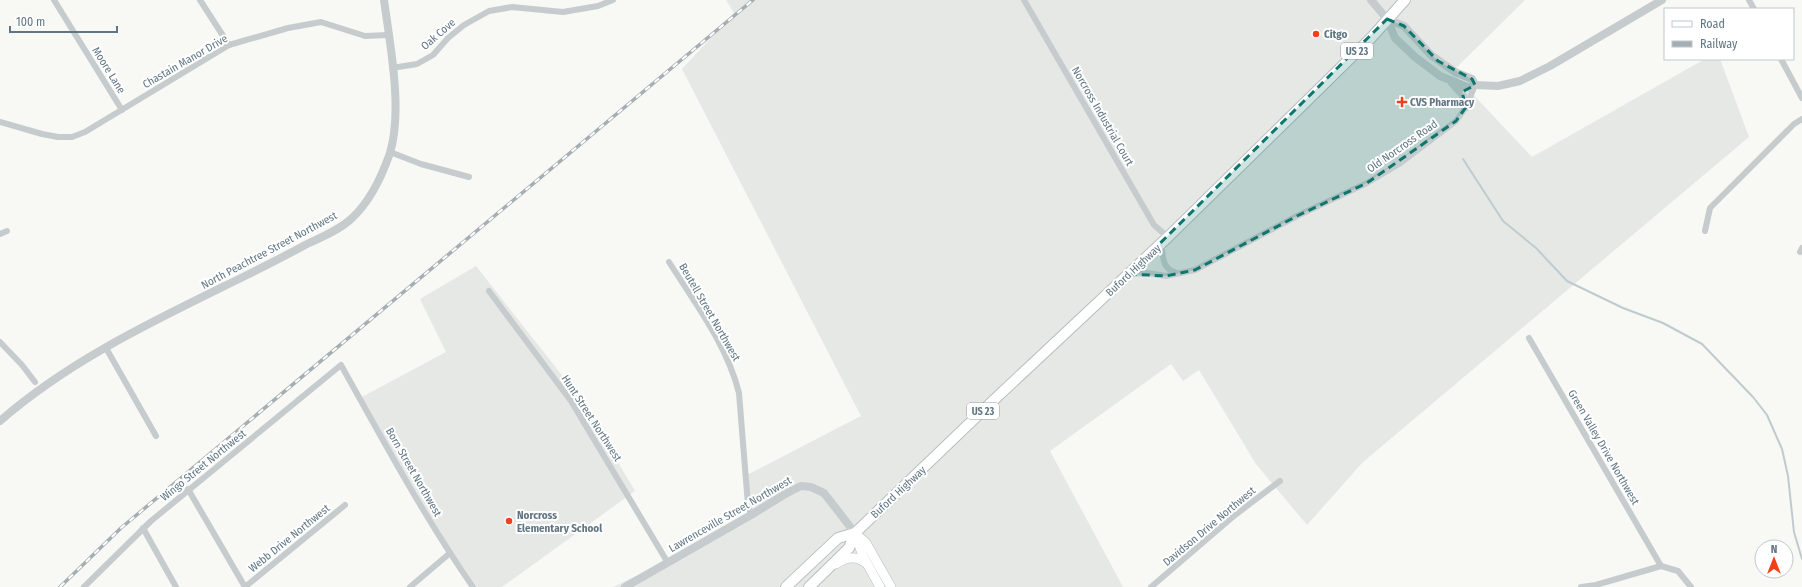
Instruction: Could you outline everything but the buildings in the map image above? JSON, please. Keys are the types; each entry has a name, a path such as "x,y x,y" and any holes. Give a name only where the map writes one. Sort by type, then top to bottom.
{"main road":[{"name":"Buford Highway","path":"809,587 849,548 855,533 1165,240 1371,38 1405,0"},
{"name":"Buford Highway","path":"786,587 838,538 855,533"},
{"path":"855,533 867,564 880,587"},
{"path":"855,533 866,543 891,587"},
{"path":"827,571 843,559 853,558 862,560 867,564"}],"street":[{"name":"Moore Lane","path":"54,0 122,110"},
{"path":"200,0 229,45"},
{"name":"North Peachtree Street Northwest","path":"0,421 19,404 106,348 330,233 351,219 366,202 380,178 390,152 394,134 395,100 384,0"},
{"name":"Oak Cove","path":"392,68 417,64 428,58 448,38 464,25 488,11 512,7 563,12 598,6 613,0"},
{"name":"Norcross Industrial Court","path":"1024,0 1154,225 1165,240"},
{"path":"1371,0 1388,19 1395,38 1415,57 1456,85 1463,95 1466,107"},
{"path":"1447,79 1470,88 1475,85 1498,86 1520,81 1550,66 1662,0"},
{"path":"1388,19 1404,26 1431,55 1455,72 1472,79 1475,85"},
{"name":"Chastain Manor Drive","path":"0,122 42,134 72,137 85,132 229,45 288,28 321,22 365,36 388,35"},
{"path":"1782,60 1802,98"},
{"name":"Old Norcross Road","path":"1129,274 1147,273 1166,276 1195,270 1296,216 1368,183 1399,164 1456,122 1466,107 1475,85"},
{"path":"1705,231 1710,208 1794,124 1802,119"},
{"path":"390,152 421,164 469,177"},
{"path":"0,234 7,231"},
{"path":"1165,240 1165,266 1169,271 1177,273"},
{"name":"Beutell Street Northwest","path":"669,262 716,338 736,380 739,393 748,505 751,516"},
{"name":"Hunt Street Northwest","path":"489,291 571,400 668,563"},
{"name":"Green Valley Drive Northwest","path":"1529,338 1661,566"},
{"path":"0,342 22,365 35,382"},
{"path":"106,348 156,436"},
{"name":"Wingo Street Northwest","path":"84,587 143,528 188,489 341,365"},
{"name":"Born Street Northwest","path":"341,365 450,553 473,587"},
{"name":"Davidson Drive Northwest","path":"1151,587 1235,515 1280,481"},
{"name":"Lawrenceville Street Northwest","path":"625,587 801,486 811,487 824,493 855,533"},
{"path":"188,489 245,587"},
{"name":"Webb Drive Northwest","path":"245,587 345,505"},
{"path":"143,528 176,587"},
{"path":"410,587 450,553"},
{"path":"1581,587 1596,585 1661,566 1678,571 1691,587"}],"highlighted area":[{"path":"1387,19 1404,26 1438,61 1472,79 1475,85 1462,92 1466,107 1456,121 1367,183 1297,216 1195,270 1166,276 1129,274"}],"shaded area":[{"path":"726,0 1525,0 1452,72 1532,157 1703,60 1720,60 1749,137 1363,462 1307,525 1256,464 1199,370 1183,381 1171,364 1050,451 1123,587 613,587 697,547 753,514 743,477 861,416 682,69 734,13"},
{"path":"476,266 579,397 635,491 502,587 477,587 443,538 360,398 446,352 420,299"}],"waterway":[{"path":"1463,159 1503,221 1536,248 1567,281 1623,308 1663,323 1702,344 1753,397 1767,415 1782,449 1788,476 1794,532 1802,559"}],"railway":[{"path":"60,587 121,528 753,0"}],"place":[{"name":"Citgo","path":"1316,34"},
{"name":"CVS Pharmacy","path":"1402,102"},
{"name":"Norcross Elementary School","path":"509,521"}]}
